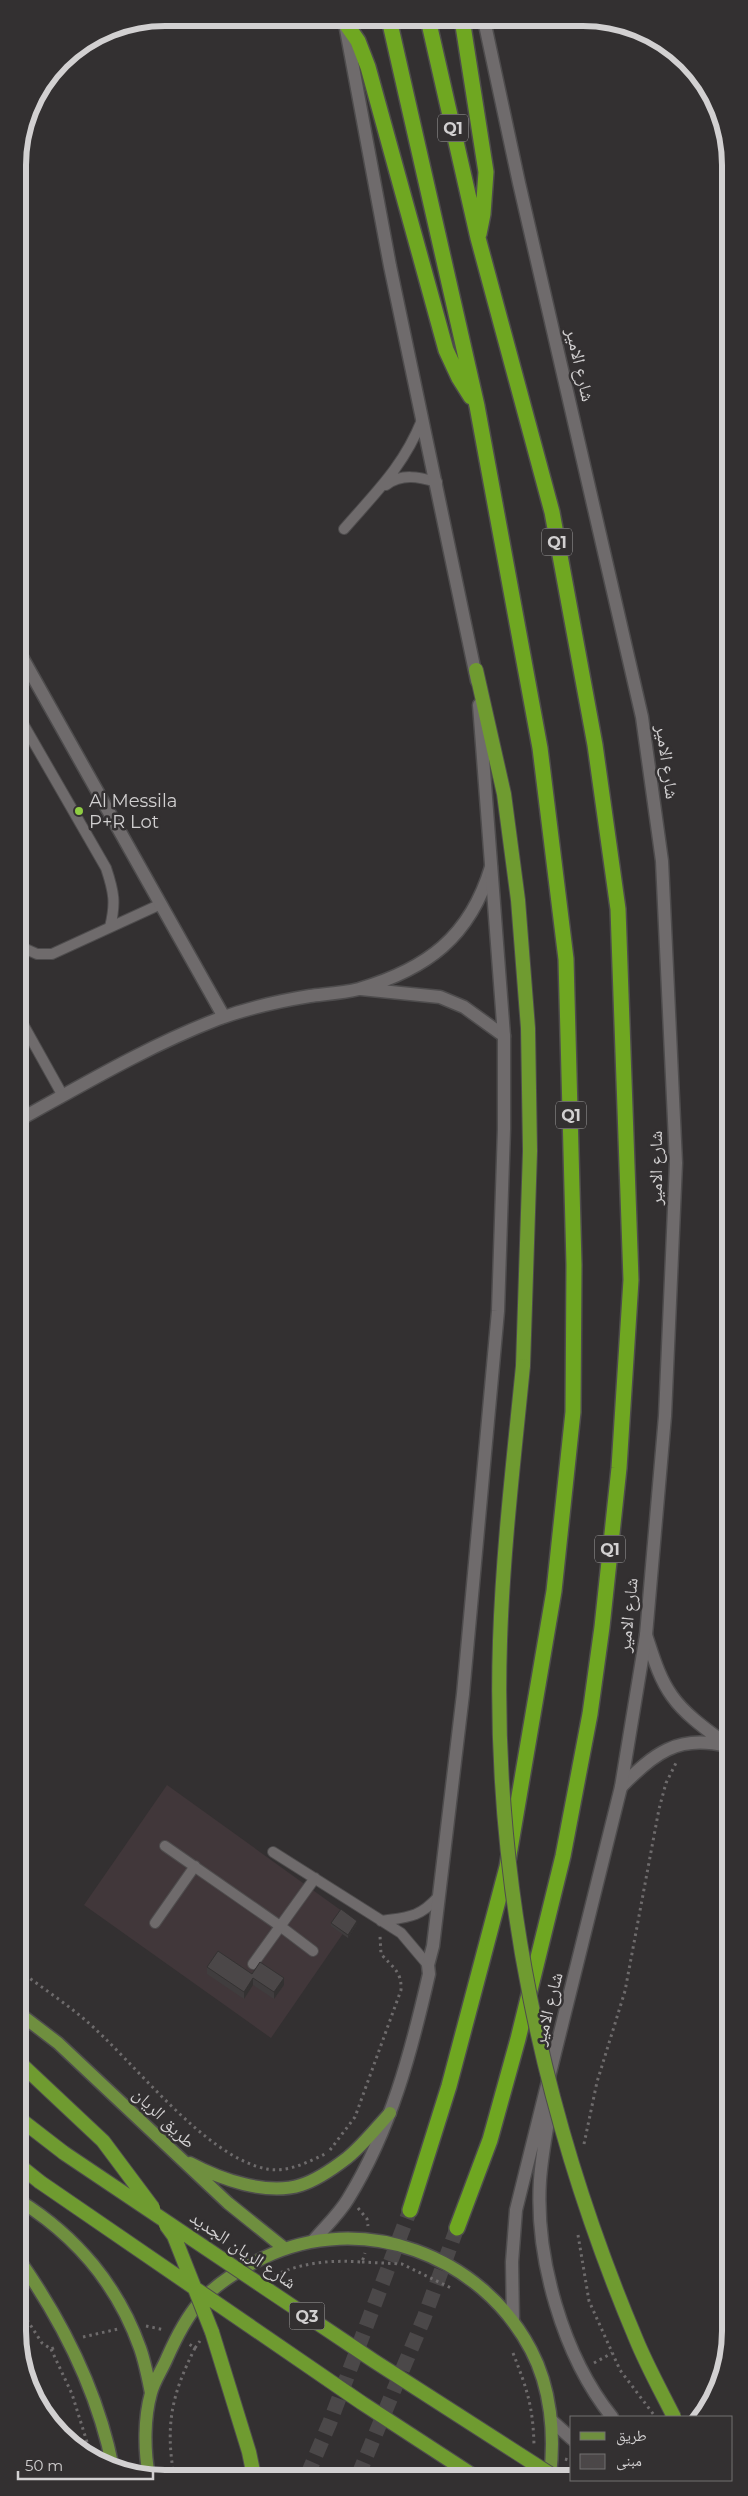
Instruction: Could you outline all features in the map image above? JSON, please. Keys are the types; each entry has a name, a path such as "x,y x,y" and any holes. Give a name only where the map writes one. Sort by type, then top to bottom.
{"highway":[{"name":"Q1","path":"391,26 477,406 540,748 566,958 574,1246 573,1412 554,1591 507,1867 449,2086 410,2210"},
{"name":"شارع الامير","path":"430,26 478,238 552,512 595,745 618,909 631,1280 619,1468 602,1626 590,1714 563,1856 518,2038 490,2140 457,2228"},
{"path":"463,26 486,172 483,214 478,238"},
{"path":"348,27 358,42 368,67 446,350 459,378 477,406"},
{"path":"476,670 504,794 518,900 528,1028 530,1152 523,1366 509,1509 500,1642 503,1770 515,1914 538,2039 565,2144 597,2241 629,2323 674,2416"},
{"path":"26,2069 103,2141 174,2236 212,2332 249,2452 253,2470"},
{"name":"شارع الريان الجديد","path":"26,2124 64,2152 374,2361 543,2470"},
{"name":"Q3","path":"26,2171 362,2404 465,2470"}],"main road":[{"name":"شارع الامير","path":"485,26 519,183 642,717 662,861 676,1163 666,1416 646,1635 621,1787 516,2210 512,2262 513,2320"},
{"path":"314,2240 347,2201 369,2163 405,2072 429,1974 428,1965 433,1946 464,1684 498,1311 504,1129 504,1036 476,670 390,266 345,27"},
{"path":"27,666 224,1017"},
{"path":"27,1116 152,1048 224,1017 259,1006 358,989 416,966 457,935 472,914 480,898 492,864"},
{"path":"358,989 440,997 464,1007 504,1036"},
{"path":"646,1635 656,1668 672,1696 699,1723 721,1740"},
{"path":"621,1787 641,1766 673,1747 691,1741 721,1745"},
{"name":"طريق الريان","path":"26,2019 58,2043 228,2203 284,2248"},
{"path":"562,2030 540,2181 542,2242 556,2307 579,2362 611,2416"},
{"path":"175,2154 211,2173 245,2183 276,2188 300,2186 322,2175 348,2157 390,2113"},
{"path":"26,2205 62,2232 98,2269 122,2304 141,2349 151,2393"},
{"path":"148,2468 146,2433 151,2393 176,2336 199,2303 238,2270 284,2248 314,2240 370,2238 425,2252 474,2280 513,2320 532,2351 545,2384 551,2420 552,2470"},
{"path":"26,2271 65,2334 91,2389 107,2437 111,2458"},
{"path":"551,2420 570,2437"}],"lane":[{"path":"344,529 395,472 411,447 422,420"},
{"path":"375,493 393,480 408,477 415,476 437,482"},
{"path":"27,730 106,868 113,888 115,907 110,927"},
{"path":"27,949 37,954 52,954 161,904"},
{"path":"27,1031 63,1096"},
{"path":"165,1846 313,1951"},
{"path":"273,1852 401,1933 428,1965"},
{"path":"154,1923 194,1866"},
{"path":"253,1964 315,1878"},
{"path":"381,1921 408,1917 426,1911 438,1897"}],"path":[{"path":"584,2148 585,2129 597,2082 625,1991 666,1783 691,1741"},
{"path":"26,1976 84,2019 198,2130 237,2159 269,2170 300,2166 329,2152 355,2117 394,2014 402,1979 396,1968 381,1954 381,1921"},
{"path":"578,2232 589,2301 620,2370 655,2416"},
{"path":"362,2262 402,2264 456,2290"},
{"path":"510,2345 528,2392 533,2414 534,2448"},
{"path":"51,2349 72,2394 88,2446"}],"shaded area":[{"path":"167,1785 353,1919 271,2038 84,1905"}],"building":[{"path":"341,1909 357,1921 348,1935 331,1923"},
{"path":"218,1951 252,1974 260,1962 284,1978 274,1992 253,1978 244,1992 207,1967"}],"tunnel":[{"path":"310,2470 330,2422 410,2210"},
{"path":"361,2470 424,2318 457,2228"}],"place":[{"name":"Al Messila P+R Lot","path":"79,811"}]}
